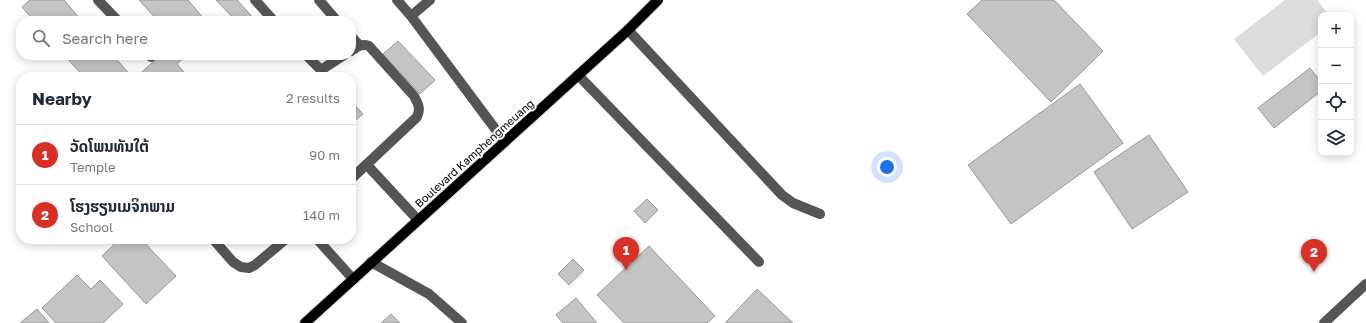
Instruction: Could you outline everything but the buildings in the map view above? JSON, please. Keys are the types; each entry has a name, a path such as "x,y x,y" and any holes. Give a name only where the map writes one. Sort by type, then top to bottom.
{"main road":[{"name":"Boulevard Kamphengmeuang","path":"305,323 628,30 658,0"}],"street":[{"path":"98,0 113,16"},
{"path":"255,0 269,16"},
{"path":"319,0 333,16"},
{"path":"397,0 411,16 504,142"},
{"path":"411,16 430,0"},
{"path":"628,30 782,195 793,203 820,214"},
{"path":"356,48 365,44 369,46 414,96 420,111 417,117 356,175"},
{"path":"311,60 321,70"},
{"path":"319,72 336,60"},
{"path":"578,74 759,262"},
{"path":"367,165 418,220"},
{"path":"217,244 233,262 242,267 249,268 255,265 280,244"},
{"path":"322,244 353,279"},
{"path":"371,262 429,294 462,323"},
{"path":"1324,323 1366,284"}],"shaded area":[{"path":"1285,0 1317,0 1327,12 1318,12 1318,34 1263,76 1234,39"}],"place":[{"name":"ວັດໂພນທັນໃຕ້","path":"626,270"},
{"name":"ໂຮງຮຽນເມຈິກພາມ","path":"1314,272"}]}
